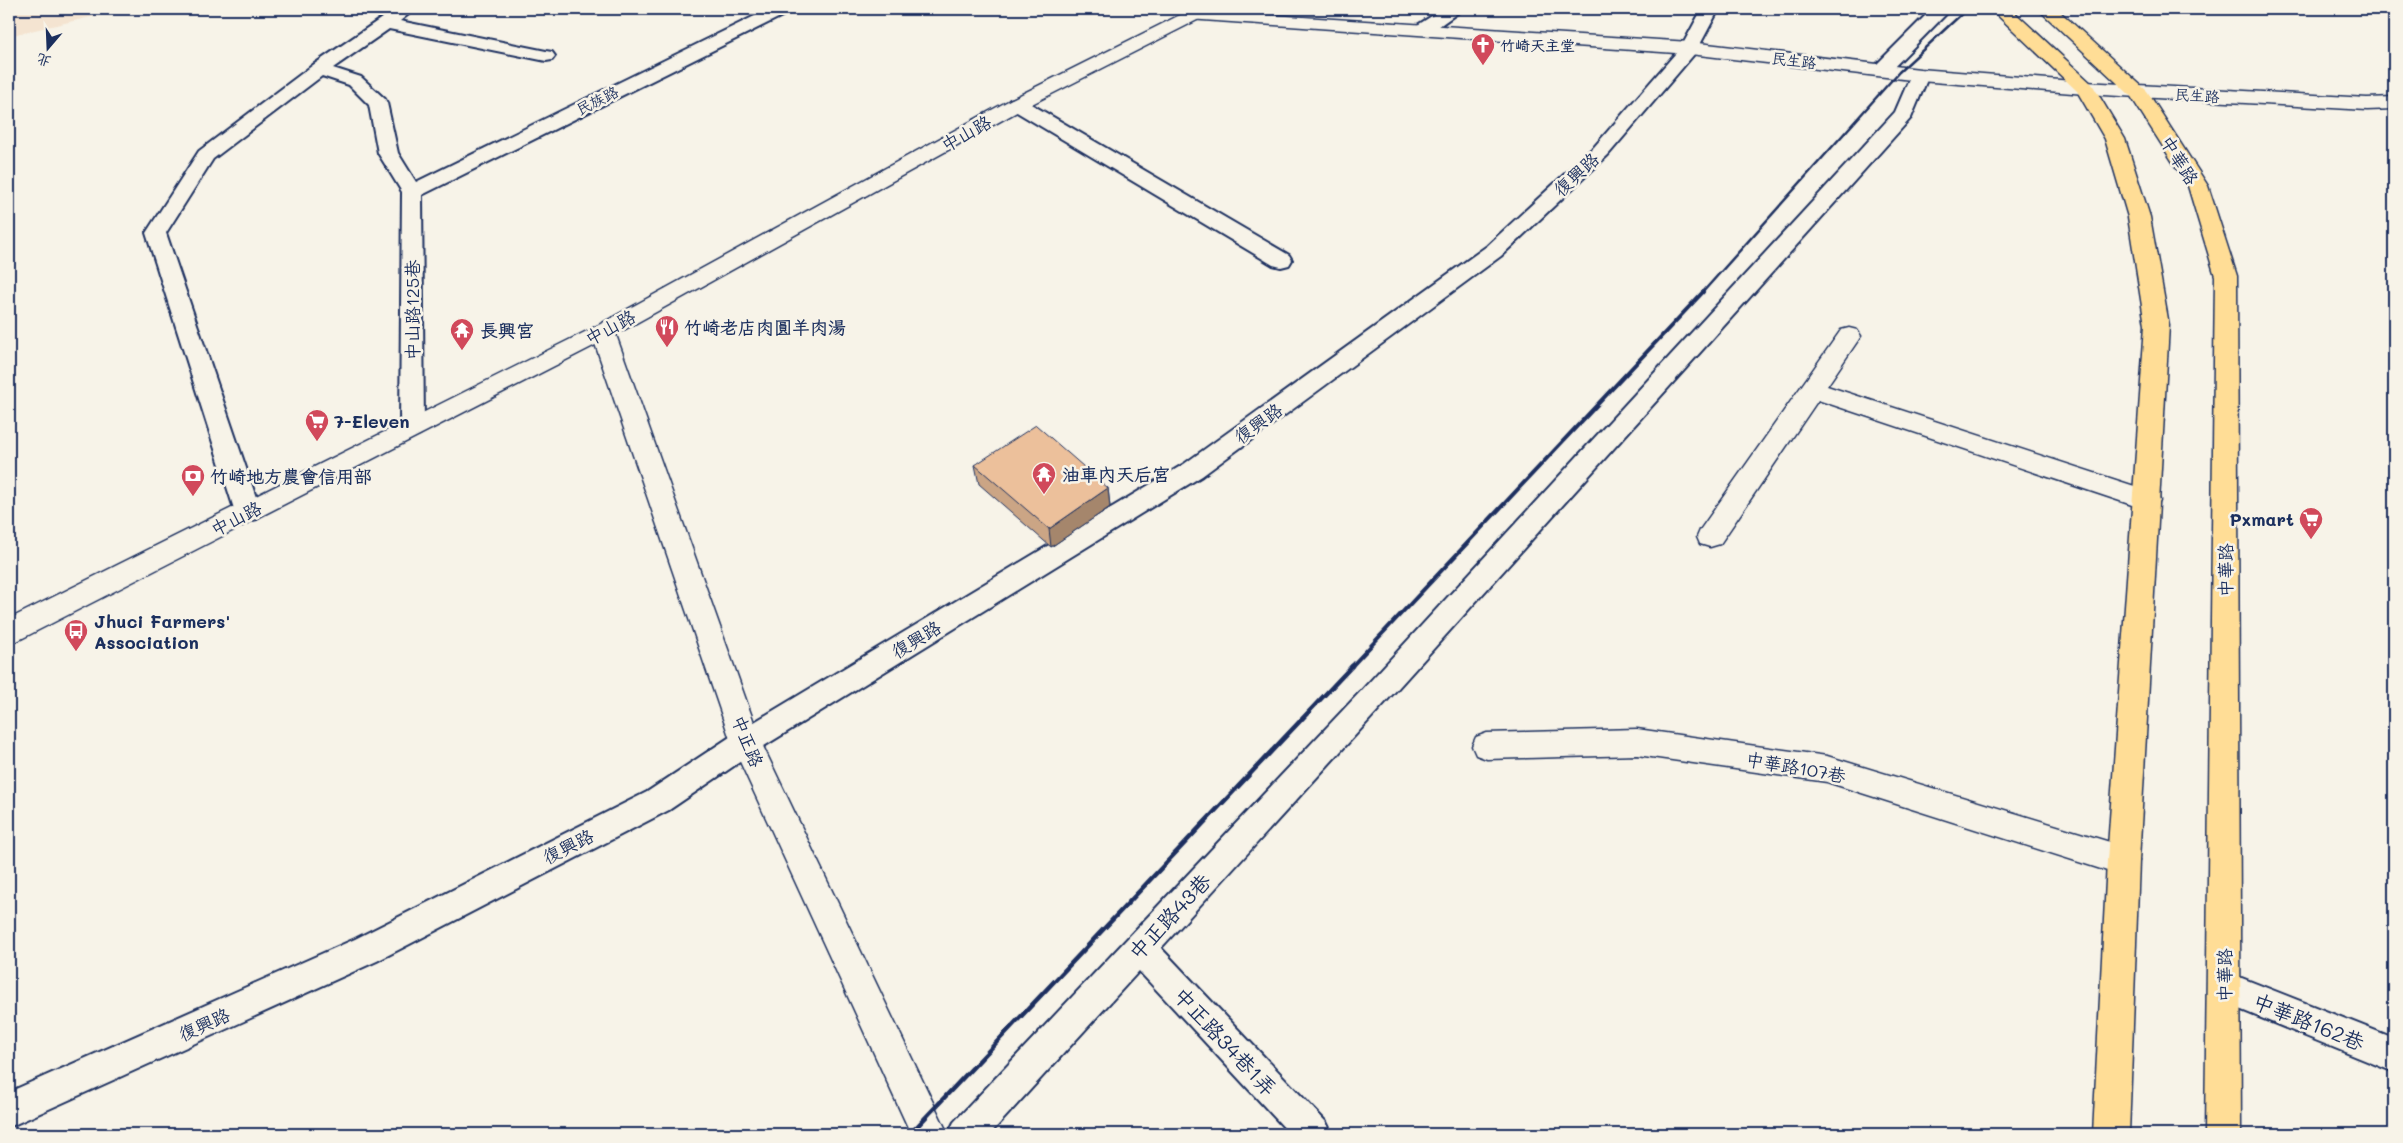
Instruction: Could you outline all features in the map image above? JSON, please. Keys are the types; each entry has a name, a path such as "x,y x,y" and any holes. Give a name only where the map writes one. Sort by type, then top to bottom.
{"main road":[{"path":"2000,9 2027,32 2085,88 2115,140 2140,217 2157,325 2123,861 2110,1134"},
{"name":"中華路","path":"2046,9 2136,91 2198,186 2226,276 2223,1134"}],"street":[{"name":"民生路","path":"1199,12 1422,30 1690,48 1920,75 2085,88 2367,104 2394,102"},
{"name":"中山路","path":"9,632 603,332 1017,104 1199,12"},
{"name":"中正路","path":"603,332 746,742 930,1134"},
{"path":"1710,537 1849,336"},
{"path":"1811,389 2147,500"},
{"name":"中華路107巷","path":"1487,746 1637,742 1826,768 2123,861"}],"lane":[{"path":"248,512 156,233 206,155 319,69 406,9"},
{"path":"741,9 757,20"},
{"name":"民族路","path":"412,192 782,9"},
{"path":"1422,30 1454,9"},
{"name":"復興路","path":"9,1110 366,950 658,801 746,742 1193,470 1486,256 1601,151 1690,48 1710,9"},
{"path":"1881,70 1940,9"},
{"path":"385,23 546,56"},
{"path":"319,69 354,81 378,103 388,153 412,192"},
{"name":"中正路43巷","path":"966,1134 1372,698 1904,114 1920,75"},
{"path":"1017,104 1282,260"},
{"name":"中山路125巷","path":"412,192 412,428"},
{"name":"中正路34巷1弄","path":"1139,948 1314,1134"},
{"name":"中華路162巷","path":"2224,987 2394,1055"}],"shaded area":[{"path":"9,9 125,9 9,36"}],"building":[{"name":"油車內天后宮","path":"1036,425 1108,488 1049,529 975,465"}],"railway":[{"path":"1702,293 1899,72 1967,9"},
{"path":"1351,667 1703,292"},
{"path":"910,1134 1352,666"}],"place":[{"name":"竹崎天主堂","path":"1483,66"},
{"name":"竹崎老店肉圓羊肉湯","path":"667,348"},
{"name":"長興宮","path":"462,351"},
{"name":"7-Eleven","path":"317,442"},
{"name":"油車內天后宮","path":"1044,495"},
{"name":"竹崎地方農會信用部","path":"193,497"},
{"name":"Pxmart","path":"2311,540"},
{"name":"Jhuci Farmers' Association","path":"76,652"}]}
